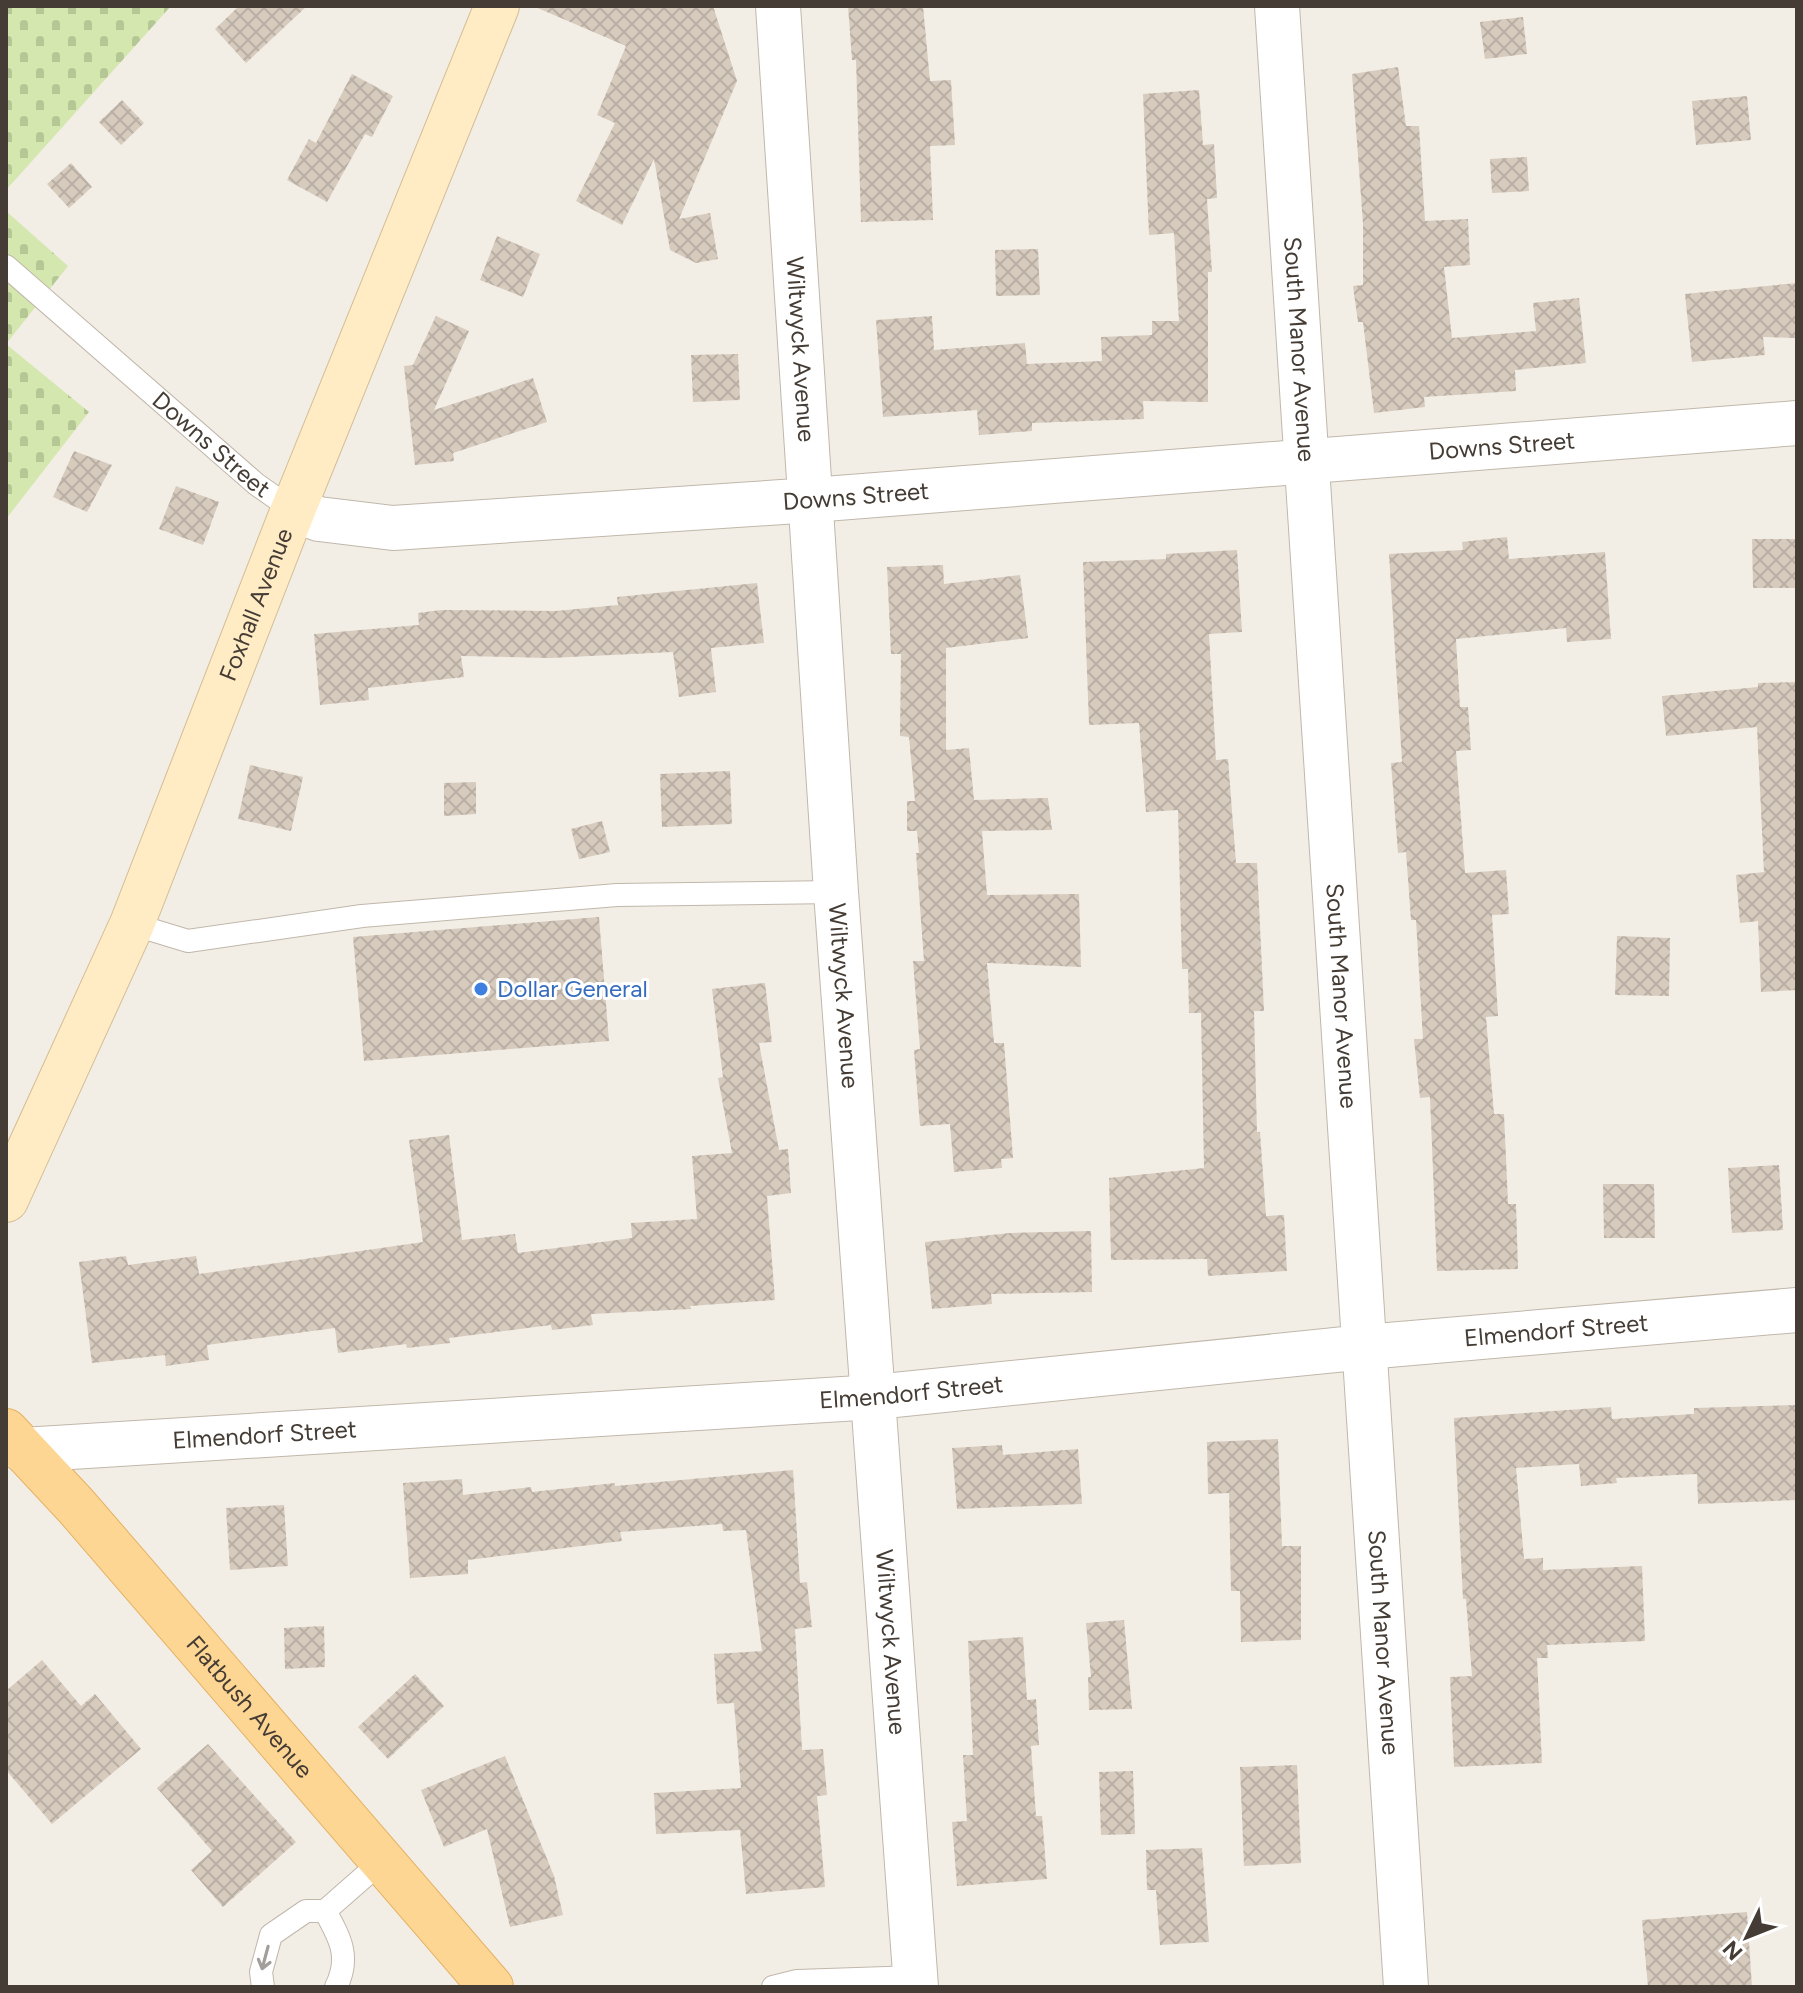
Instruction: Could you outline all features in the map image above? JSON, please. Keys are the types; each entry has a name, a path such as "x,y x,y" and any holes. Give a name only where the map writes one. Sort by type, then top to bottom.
{"main road":[{"name":"Flatbush Avenue","path":"15,1440 491,1987"}],"street":[{"name":"Foxhall Avenue","path":"6,1200 132,924 293,510 497,6"},
{"name":"Wiltwyck Avenue","path":"778,6 836,892 916,1982"},
{"name":"South Manor Avenue","path":"1277,6 1304,461 1406,1987"},
{"name":"Downs Street","path":"293,510 319,519 393,528 812,500 1797,423"},
{"name":"Elmendorf Street","path":"15,1440 875,1397 1365,1347 1797,1310"}],"lane":[{"name":"Downs Street","path":"10,276 256,484 293,510"},
{"path":"132,924 188,941 362,916 617,895 836,892"},
{"path":"263,1987 261,1972 271,1935 306,1911 325,1911 382,1861"},
{"path":"325,1911 343,1942 344,1970 336,1987"},
{"path":"773,1987 797,1981 916,1982"}],"green space":[{"path":"6,6 171,6 6,190"},
{"path":"6,211 68,266 6,344"},
{"path":"6,344 89,412 6,519"}],"building":[{"path":"239,6 307,6 246,63 215,29"},
{"path":"533,6 713,6 737,81 679,219 710,213 718,259 696,263 670,250 654,159 622,225 576,201 615,123 597,115 626,46"},
{"path":"848,6 923,6 930,81 951,80 955,145 930,146 933,220 861,222 856,60 852,60"},
{"path":"1523,17 1527,54 1485,59 1480,22"},
{"path":"1398,67 1406,126 1419,126 1425,221 1468,219 1470,265 1444,267 1452,338 1536,331 1533,303 1579,298 1586,363 1515,370 1516,391 1424,397 1425,407 1374,413 1363,322 1358,322 1353,286 1363,285 1363,224 1352,74"},
{"path":"352,74 393,96 372,137 365,134 327,202 287,180 309,139 316,143"},
{"path":"1199,90 1203,145 1214,144 1217,198 1207,199 1212,272 1208,272 1208,402 1143,401 1144,419 1032,423 1032,431 979,435 977,410 883,417 876,320 932,316 934,350 1025,343 1027,364 1102,361 1101,337 1152,335 1152,321 1179,321 1174,233 1149,235 1143,94"},
{"path":"1747,96 1751,140 1696,145 1692,101"},
{"path":"122,100 144,123 121,145 99,122"},
{"path":"1527,157 1529,191 1492,193 1490,159"},
{"path":"71,163 92,187 69,208 47,184"},
{"path":"497,236 540,254 523,297 480,280"},
{"path":"1038,249 1040,295 996,296 995,250"},
{"path":"1797,283 1797,338 1763,337 1765,355 1692,362 1685,294"},
{"path":"436,316 469,331 434,410 533,378 547,422 453,453 454,461 415,465 404,366 413,365"},
{"path":"738,354 740,400 693,402 691,355"},
{"path":"74,451 112,465 87,512 53,497"},
{"path":"176,486 219,502 203,545 159,529"},
{"path":"1507,537 1509,559 1605,552 1611,639 1567,642 1566,628 1456,639 1460,707 1468,707 1471,750 1456,751 1465,873 1506,870 1509,914 1492,915 1498,1016 1486,1017 1494,1114 1504,1114 1508,1204 1516,1204 1518,1269 1437,1271 1430,1097 1420,1098 1414,1039 1423,1039 1416,920 1411,920 1406,852 1398,853 1391,763 1402,762 1389,554 1463,550 1462,542"},
{"path":"1752,539 1797,539 1797,588 1753,588"},
{"path":"1237,550 1242,632 1209,634 1216,760 1228,759 1236,863 1257,863 1264,1011 1254,1011 1257,1132 1260,1132 1266,1216 1284,1215 1287,1271 1208,1276 1207,1259 1111,1260 1109,1178 1204,1168 1201,1013 1189,1013 1188,969 1182,969 1178,810 1146,812 1139,723 1089,725 1083,562 1166,559 1166,554"},
{"path":"943,565 944,584 1020,575 1028,638 946,648 946,750 969,748 974,800 1048,798 1052,830 982,831 987,895 1079,894 1081,967 987,963 994,1043 1004,1043 1013,1158 1001,1159 1002,1168 954,1172 950,1124 920,1126 914,1050 920,1049 913,961 924,961 916,853 919,853 917,831 907,831 907,801 915,801 909,737 900,736 901,654 891,654 887,567"},
{"path":"757,583 764,643 711,648 716,692 679,697 673,652 550,658 461,656 464,677 368,688 369,700 320,705 314,634 419,625 418,613 441,610 556,611 618,605 617,597"},
{"path":"1797,682 1797,990 1761,992 1758,921 1740,923 1736,875 1764,872 1757,727 1666,736 1662,696 1758,687 1758,683"},
{"path":"250,765 303,777 291,831 238,819"},
{"path":"730,771 732,824 662,827 660,774"},
{"path":"476,782 476,814 444,816 444,783"},
{"path":"602,821 610,852 579,859 571,829"},
{"name":"Dollar General","path":"599,917 609,1041 364,1061 353,937"},
{"path":"1617,936 1670,938 1669,996 1615,995"},
{"path":"765,983 772,1042 759,1043 779,1150 788,1149 791,1193 767,1196 775,1300 690,1306 691,1309 591,1314 593,1325 552,1330 551,1325 449,1338 450,1343 407,1348 406,1344 338,1353 335,1328 207,1345 209,1360 166,1366 165,1355 92,1363 79,1262 126,1256 128,1265 196,1256 199,1274 423,1242 409,1140 449,1135 462,1240 515,1234 518,1253 632,1238 631,1223 697,1219 692,1156 732,1153 718,1078 723,1077 712,989"},
{"path":"1779,1165 1783,1230 1732,1233 1728,1168"},
{"path":"1603,1184 1654,1184 1655,1238 1604,1238"},
{"path":"1091,1231 1092,1292 991,1294 992,1304 932,1309 925,1242 1010,1233"},
{"path":"1797,1405 1797,1500 1698,1504 1697,1474 1616,1478 1617,1483 1581,1486 1579,1464 1516,1468 1524,1559 1543,1558 1543,1570 1642,1566 1645,1641 1547,1645 1548,1658 1537,1658 1542,1763 1454,1767 1450,1677 1472,1676 1466,1599 1463,1599 1454,1418 1611,1407 1612,1419 1694,1414 1694,1408"},
{"path":"1278,1439 1282,1546 1301,1546 1301,1640 1241,1642 1240,1591 1231,1591 1229,1493 1208,1494 1207,1442"},
{"path":"1002,1445 1003,1455 1078,1449 1082,1504 957,1509 952,1448"},
{"path":"793,1470 800,1583 807,1582 812,1627 795,1629 802,1750 823,1749 827,1795 817,1796 825,1887 746,1894 740,1830 656,1834 654,1793 741,1788 734,1703 717,1704 714,1654 762,1651 746,1530 723,1531 722,1524 620,1532 622,1541 468,1560 468,1574 410,1578 403,1483 462,1479 463,1495 531,1487 532,1492"},
{"path":"284,1505 288,1566 230,1570 226,1508"},
{"path":"1124,1620 1132,1709 1089,1710 1088,1677 1091,1677 1086,1623"},
{"path":"324,1626 325,1667 285,1669 284,1628"},
{"path":"1023,1637 1027,1700 1036,1699 1039,1745 1031,1746 1036,1816 1042,1816 1047,1879 957,1886 952,1822 967,1821 963,1755 973,1755 968,1641"},
{"path":"42,1660 81,1706 95,1694 141,1749 52,1824 6,1770 6,1691"},
{"path":"415,1674 444,1706 388,1759 358,1727"},
{"path":"208,1744 296,1842 223,1907 191,1870 212,1851 157,1788"},
{"path":"505,1756 554,1876 563,1915 510,1927 487,1829 444,1847 421,1790"},
{"path":"1297,1765 1301,1863 1244,1866 1240,1767"},
{"path":"1133,1771 1135,1834 1101,1835 1099,1772"},
{"path":"1202,1848 1209,1942 1160,1945 1156,1890 1147,1890 1146,1850"},
{"path":"1747,1912 1752,1987 1648,1987 1642,1920"}],"place":[{"name":"Dollar General","path":"481,989"}]}
